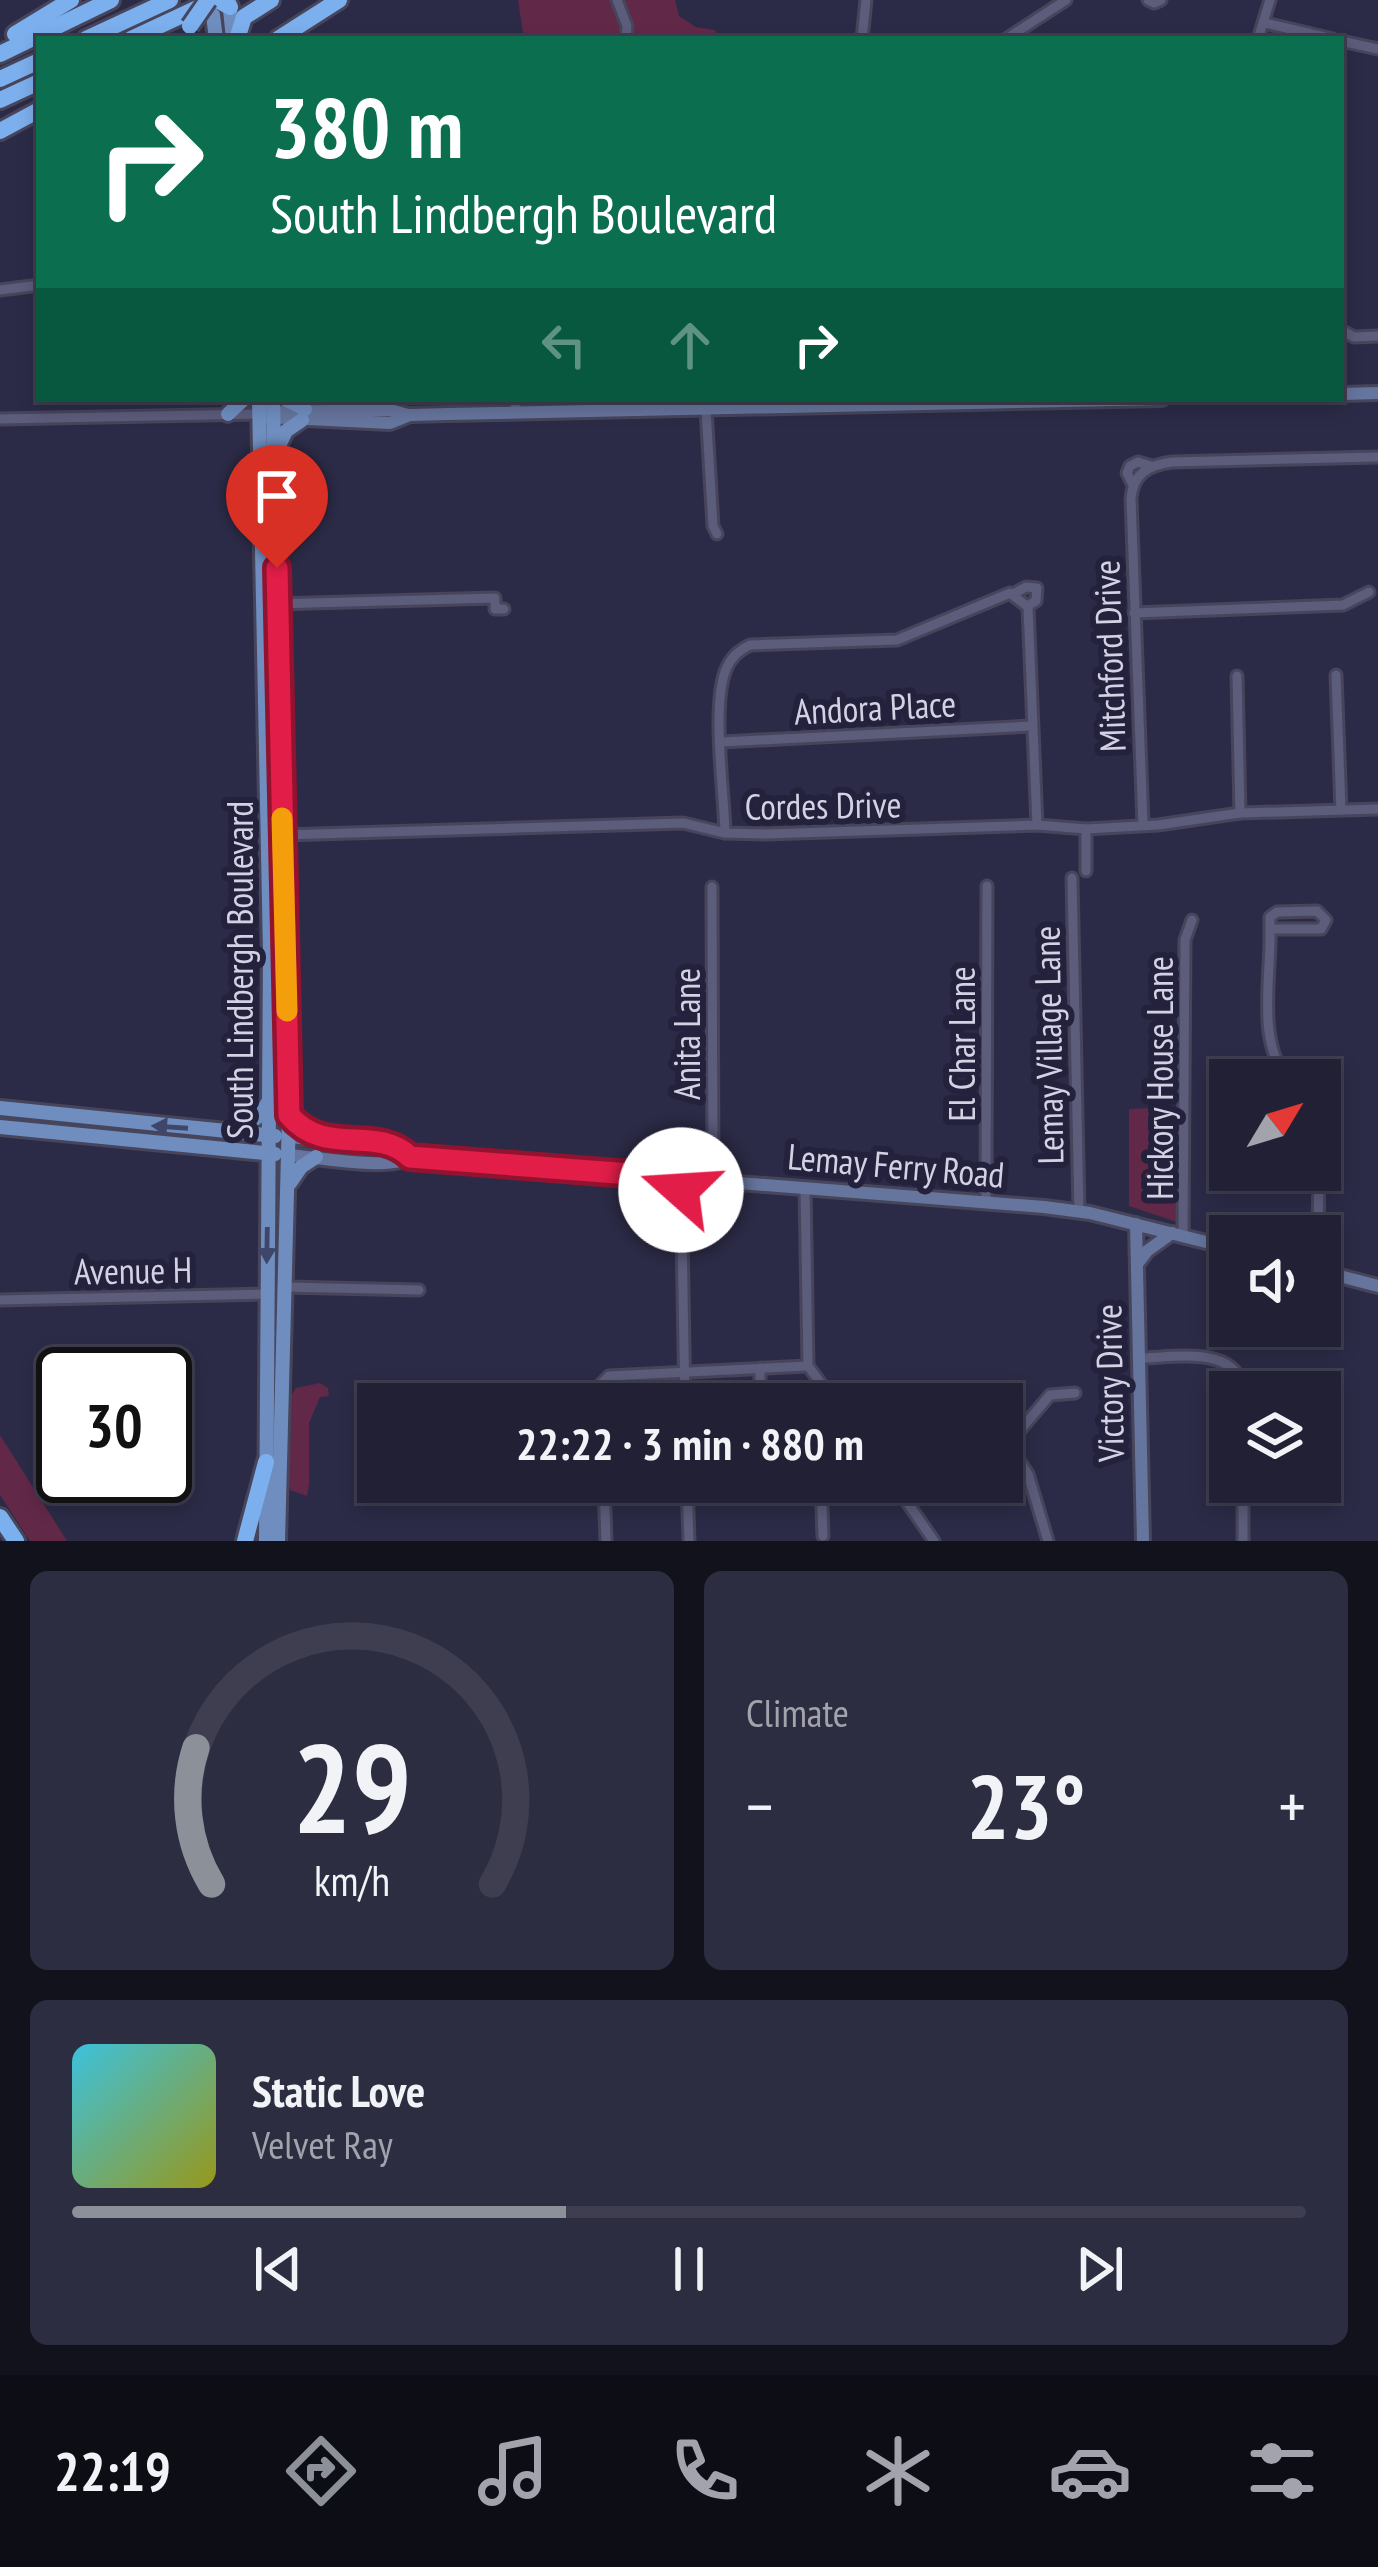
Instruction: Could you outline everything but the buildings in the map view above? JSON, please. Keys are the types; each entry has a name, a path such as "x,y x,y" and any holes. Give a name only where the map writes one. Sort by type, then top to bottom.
{"highway":[{"path":"0,48 71,0"},
{"path":"0,48 111,0"},
{"path":"92,36 170,0"},
{"path":"236,36 244,16 271,0"},
{"path":"283,36 339,0"},
{"path":"184,32 218,3"},
{"path":"138,36 218,3"},
{"path":"0,79 36,62"},
{"path":"0,100 36,83"},
{"path":"4,129 36,115"},
{"path":"245,1541 266,1509 266,1462"},
{"path":"0,1516 16,1541"}],"main road":[{"path":"218,3 234,36"},
{"path":"215,36 218,3"},
{"path":"1344,394 1378,393"},
{"path":"227,414 241,402"},
{"path":"431,414 443,402"},
{"path":"271,407 303,415 390,410 410,416 515,405 953,402"},
{"path":"271,407 303,415"},
{"name":"South Lindbergh Boulevard","path":"271,407 275,455 271,604"},
{"name":"South Lindbergh Boulevard","path":"266,1541 285,1287 289,1115 275,836 271,407"},
{"path":"275,455 286,431 303,415"},
{"name":"South Lindbergh Boulevard","path":"266,1462 275,836"},
{"path":"237,1132 260,1115 270,1099"},
{"name":"Lemay Ferry Road","path":"4,1107 399,1146 410,1157"},
{"path":"289,1115 318,1138"},
{"name":"Lemay Ferry Road","path":"0,1126 270,1154 400,1163 410,1157 986,1202 1079,1211 1209,1243"},
{"path":"241,1151 269,1177"},
{"path":"288,1187 301,1167 316,1157"},
{"name":"Victory Drive","path":"1136,1224 1143,1541"},
{"path":"1136,1265 1147,1251 1178,1235"},
{"path":"1341,1276 1378,1286"},
{"name":"South Lindbergh Boulevard","path":"266,1509 278,1541"}],"street":[{"path":"617,0 626,36"},
{"path":"862,36 866,0"},
{"path":"1012,36 1066,0"},
{"path":"1148,0 1161,0"},
{"path":"1259,36 1270,0"},
{"path":"1265,23 1320,36"},
{"path":"1344,42 1378,50"},
{"path":"0,290 36,286"},
{"path":"1344,332 1354,337 1378,336"},
{"path":"697,406 717,534"},
{"path":"0,419 227,414 271,407"},
{"name":"Mitchford Drive","path":"1143,825 1133,485 1151,466 1378,457"},
{"path":"1134,613 1343,604 1369,592"},
{"path":"271,604 495,598 495,609 504,609"},
{"path":"725,833 724,674 735,655 751,645 897,640 1020,600 1036,825"},
{"path":"1237,676 1240,813"},
{"path":"1336,676 1342,810"},
{"name":"Andora Place","path":"722,742 1030,726"},
{"name":"Cordes Drive","path":"275,836 683,823 725,833 1036,825 1086,829 1240,813 1378,809"},
{"path":"1086,829 1086,871"},
{"name":"Lemay Village Lane","path":"1072,878 1079,1211"},
{"name":"El Char Lane","path":"986,1202 987,886"},
{"name":"Anita Lane","path":"712,887 713,1180"},
{"path":"1270,929 1321,929 1326,920 1317,911 1277,912 1270,917 1270,929 1271,1047 1275,1059"},
{"name":"Hickory House Lane","path":"1178,1235 1185,940 1192,920"},
{"path":"681,1178 685,1383"},
{"path":"805,1187 808,1366 821,1383"},
{"path":"285,1287 419,1290"},
{"name":"Avenue H","path":"0,1300 268,1294"},
{"path":"1138,1358 1216,1358 1236,1371"},
{"path":"602,1383 609,1376 808,1366"},
{"path":"760,1368 760,1383"},
{"path":"1023,1421 1050,1395 1075,1394"},
{"path":"1023,1466 1048,1541"},
{"path":"605,1503 606,1541"},
{"path":"687,1503 688,1541"},
{"path":"821,1503 823,1536"},
{"path":"908,1503 934,1541"},
{"path":"1243,1503 1243,1541"}],"shaded area":[{"path":"518,0 675,0 679,16 696,27 715,30 717,36 524,36"},
{"path":"1180,1107 1180,1170 1170,1178 1172,1202 1180,1203 1177,1222 1129,1206 1129,1109"},
{"path":"320,1383 328,1388 329,1396 320,1397 309,1423 307,1496 290,1490 288,1482 289,1405 296,1388"},
{"path":"0,1435 36,1492 36,1503 43,1503 67,1541 30,1541 0,1495"}],"slow traffic":[{"path":"282,818 287,1011"}],"route":[{"path":"277,568 289,1115 318,1138 399,1146 410,1157 681,1178 681,1190"}]}
